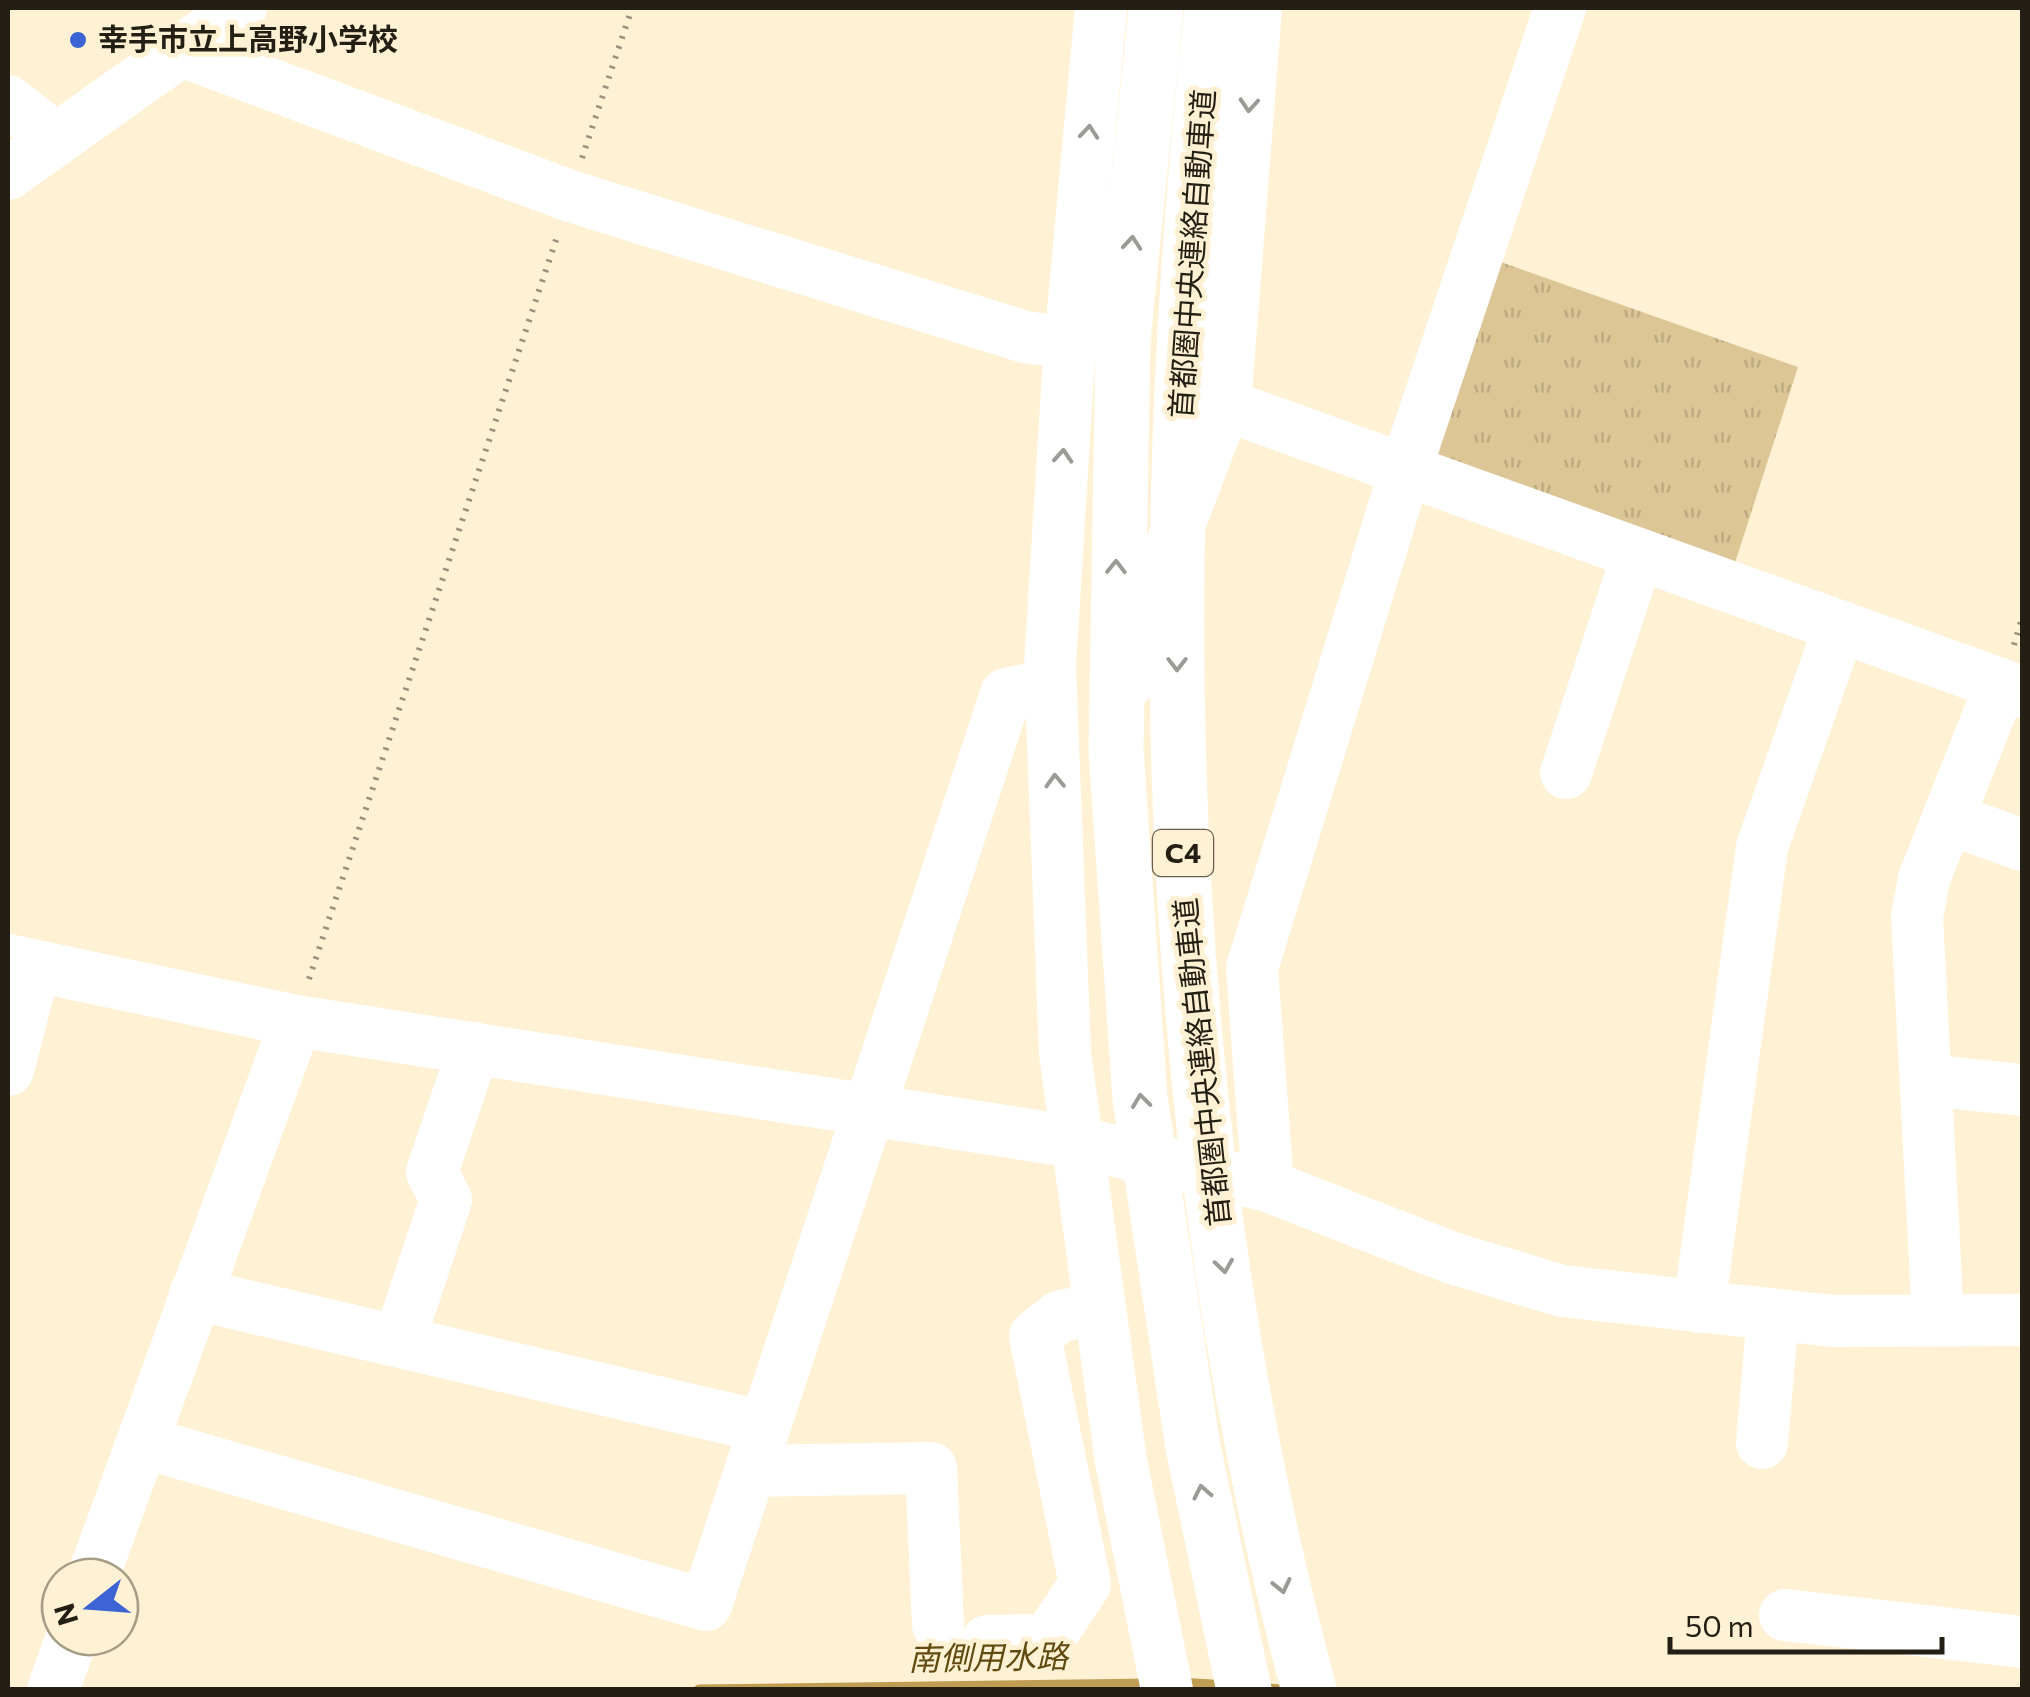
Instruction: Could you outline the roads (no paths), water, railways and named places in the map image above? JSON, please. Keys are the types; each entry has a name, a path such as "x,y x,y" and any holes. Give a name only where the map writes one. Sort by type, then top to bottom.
{"highway":[{"name":"首都圏中央連絡自動車道","path":"1156,8 1123,340 1116,568 1120,843 1143,1117 1193,1447 1244,1690"},
{"name":"首都圏中央連絡自動車道","path":"1212,8 1188,258 1179,458 1177,668 1184,864 1213,1188 1263,1503 1309,1690"}],"street":[{"path":"8,174 241,8"},
{"path":"1101,8 1070,343 1051,684 1064,1053 1121,1461 1167,1690"},
{"path":"1064,1053 1092,821 1146,614 1225,406 1256,8"},
{"path":"1268,1186 1252,968 1405,470 1560,8"},
{"path":"179,50 570,196 1025,336 1070,343"},
{"path":"8,101 56,139"},
{"path":"1225,406 2012,688 1948,818 1924,879 1918,917 1938,1319"},
{"path":"1566,774 1638,554"},
{"path":"1699,1307 1762,847 1840,626"},
{"path":"142,1442 706,1605 1006,694 1051,684"},
{"path":"1948,818 2022,845"},
{"path":"8,1070 21,963 296,1021 1075,1142 1268,1186 1452,1258 1562,1291 1833,1321 2022,1320"},
{"path":"100,1557 296,1021"},
{"path":"399,1341 446,1200 432,1172 474,1048"},
{"path":"1926,1080 2022,1090"},
{"path":"195,1294 399,1341 757,1449 931,1468 938,1625"},
{"path":"987,1641 1048,1640 1084,1584 1035,1336 1060,1316 1098,1309"},
{"path":"1762,1443 1773,1315"},
{"path":"1785,1616 2022,1642"},
{"path":"53,1690 65,1657"}],"waterway":[{"name":"南側用水路","path":"1178,1683 1229,1686"},
{"name":"南側用水路","path":"699,1690 1154,1684"},
{"name":"南側用水路","path":"1258,1688 1279,1690"}],"place":[{"name":"幸手市立上高野小学校","path":"78,40"}]}
